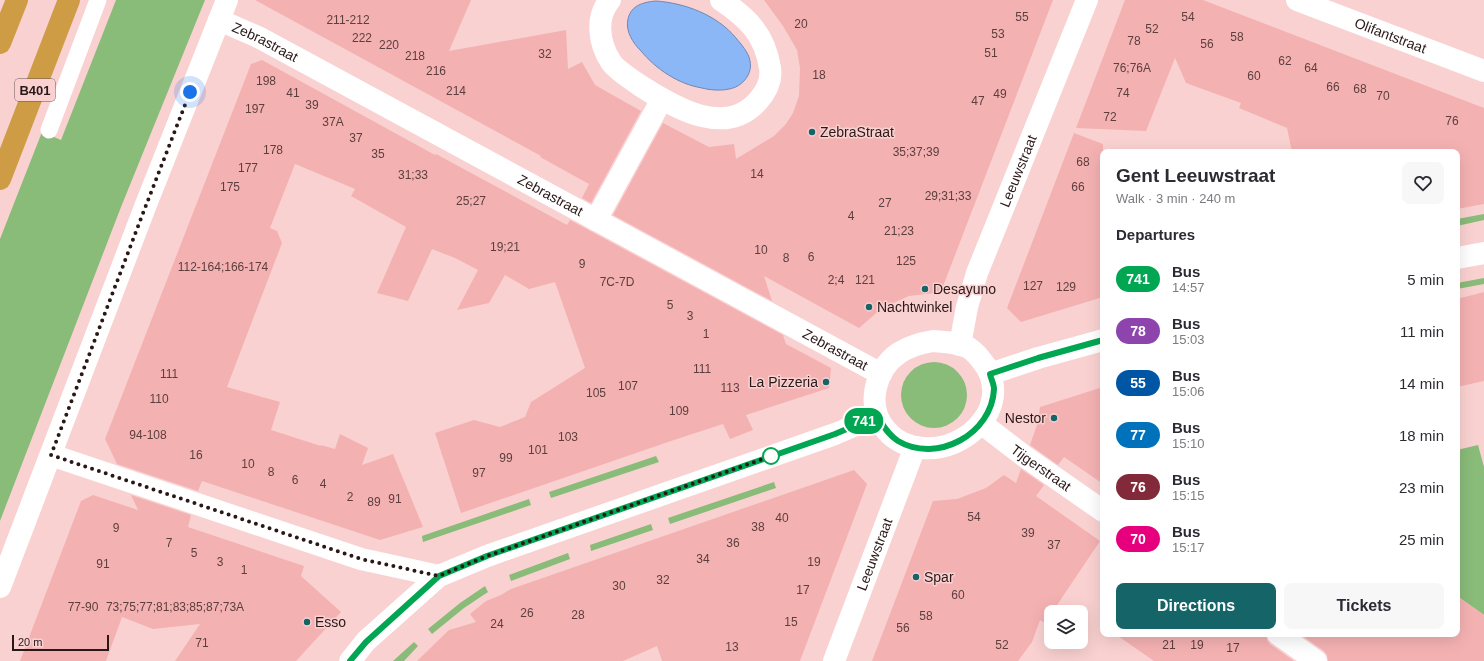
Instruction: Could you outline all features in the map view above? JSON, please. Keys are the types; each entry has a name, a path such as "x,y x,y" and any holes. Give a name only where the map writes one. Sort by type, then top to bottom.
{"highway":[{"path":"0,43 16,0"},
{"name":"B401","path":"0,179 70,0"}],"street":[{"path":"0,587 145,208 227,0"},
{"path":"610,0 605,6 600,26 603,45 611,63 631,79 662,99 689,113 715,119 734,117 752,108 766,93 771,73 768,54 760,36 732,7 721,0"},
{"name":"Leeuwstraat","path":"960,345 967,307 977,273 1086,0"},
{"name":"Olifantstraat","path":"1297,0 1484,71"},
{"name":"Zebrastraat","path":"219,20 258,37 881,374"},
{"path":"596,220 662,99"},
{"path":"1460,257 1484,253"},
{"path":"933,341 952,342 960,345 968,348 982,359 990,374 994,388 990,408 981,423 968,436 952,445 933,449 915,447 898,441 885,430 877,416 874,399 877,382 885,366 898,354 915,345 933,341"},
{"path":"990,374 1038,358 1100,341"},
{"path":"350,661 366,642 439,576 487,556 835,434 877,416"},
{"name":"Tijgerstraat","path":"981,423 1024,456 1100,509"},
{"name":"Leeuwstraat","path":"834,661 915,447"},
{"path":"51,455 361,559 439,576"},
{"path":"1282,637 1316,661"}],"lane":[{"path":"49,130 98,0"}],"green space":[{"path":"116,0 205,0 121,207 0,521 0,239 42,132 61,140"},
{"path":"1484,214 1484,220 1460,225 1460,218"},
{"path":"1484,278 1484,284 1460,288 1460,282"},
{"path":"927,362 941,362 953,367 962,376 967,388 965,408 958,419 941,428 927,428 915,423 906,414 901,402 901,388 906,376 915,367"},
{"path":"1478,445 1484,467 1484,615 1460,598 1460,449"},
{"path":"656,456 659,462 551,498 549,492"},
{"path":"774,482 776,488 670,524 668,518"},
{"path":"529,499 531,505 423,542 422,536"},
{"path":"651,524 653,530 591,551 590,545"},
{"path":"568,553 570,559 511,581 509,575"},
{"path":"485,586 488,592 464,608 432,634 428,629 460,603"},
{"path":"414,642 418,646 404,661 393,661"}],"water":[{"path":"656,1 678,4 700,12 720,23 736,38 749,58 750,71 746,79 734,88 722,90 708,89 684,83 668,75 653,64 633,41 627,23 632,10 635,7 643,3"}],"building":[{"path":"255,0 471,0 449,51 566,30 568,69 582,62 595,85 641,111 591,203 582,198 589,184 540,157 541,156"},
{"path":"764,0 1053,0 942,289 935,293 909,296 882,308 859,328 764,276 772,301 613,215 663,123 709,147 734,144 736,159 774,136 786,124 793,113 799,96 800,68 797,50 783,26"},
{"path":"1125,0 1203,0 1484,108 1484,204 1460,208 1460,149 1291,149 1287,128 1239,108 1241,103 1186,83 1175,58 1146,131 1076,128"},
{"path":"262,60 435,155 436,154 567,225 570,220 783,335 786,344 831,368 829,388 746,415 753,430 730,439 723,424 461,513 435,433 474,420 500,427 525,417 531,402 585,368 555,282 529,289 505,275 489,303 457,310 478,270 455,258 432,249 408,301 377,293 406,227 351,196 355,189 295,164 270,228 277,231 282,243 227,387 280,402 271,430 335,449 340,434 368,448 362,465 393,454 423,527 380,540 202,481 198,491 117,464 105,439 251,64"},
{"path":"1074,133 1103,144 1103,149 1100,149 1100,298 1021,322 1007,308"},
{"path":"1484,292 1484,381 1460,386 1460,298"},
{"path":"1100,388 1100,482 1064,457 1058,465 1030,445 1038,422 1040,407"},
{"path":"1021,469 1044,485 1036,496 1100,541 1057,605 1044,605 1044,622 1040,620 1032,642 1018,661 872,661 933,501 957,499 986,488 1004,475 1016,483"},
{"path":"854,470 867,484 800,661 662,661 657,646 623,661 417,661 449,630 476,622 470,614 486,601 511,589"},
{"path":"93,495 138,510 131,495 191,515 188,527 304,566 301,576 341,612 296,661 175,661 200,624 153,629 122,617 106,661 20,661 81,501"},
{"path":"1460,598 1484,615 1484,661 1328,661 1327,655 1324,651 1304,637 1460,637"},
{"path":"1119,637 1266,637 1270,644 1294,661 1154,661"}],"bus line":[{"name":"741","path":"350,661 366,642 439,576 487,556 835,434 877,416 885,430 898,441 915,447 933,449 952,445 968,436 986,416 990,408 994,388 990,374 1038,358 1100,341"}],"place":[{"name":"ZebraStraat","path":"812,132"},
{"name":"Desayuno","path":"925,289"},
{"name":"Nachtwinkel","path":"869,307"},
{"name":"La Pizzeria","path":"826,382"},
{"name":"Nestor","path":"1054,418"},
{"name":"Spar","path":"916,577"},
{"name":"Esso","path":"307,622"}],"route":[{"path":"190,92 51,455 361,559 439,576 487,556 777,454 771,456"}]}
